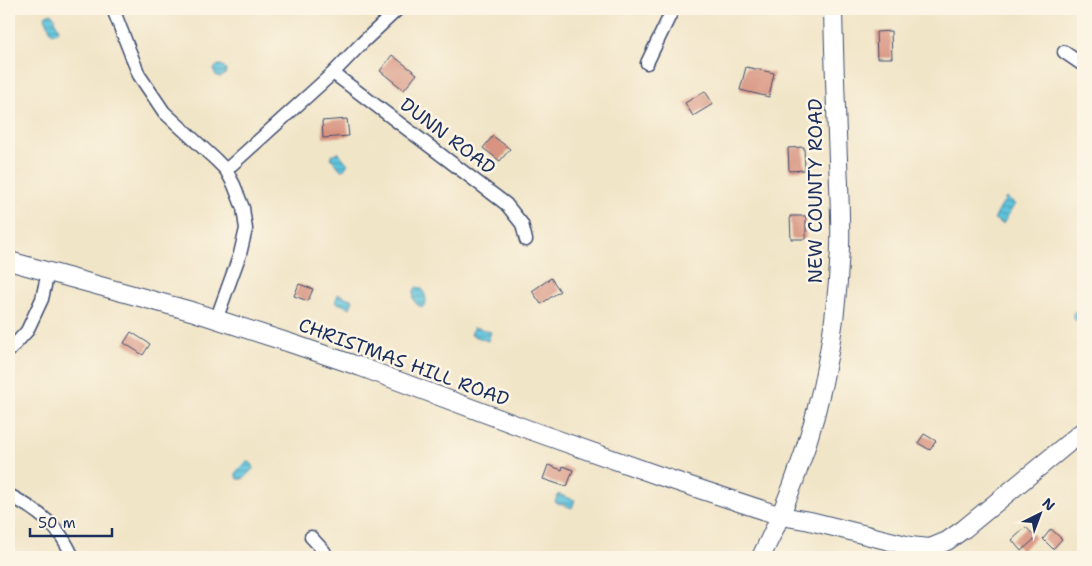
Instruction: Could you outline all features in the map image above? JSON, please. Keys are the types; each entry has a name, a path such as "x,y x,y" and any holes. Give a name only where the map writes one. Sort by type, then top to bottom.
{"street":[{"path":"113,9 139,75 164,112 226,170 243,208 246,229 240,254 216,320"},
{"path":"226,170 333,72 398,9"},
{"path":"648,63 673,9"},
{"name":"NEW COUNTY ROAD","path":"761,557 781,516 804,457 819,400 830,345 837,295 840,246 833,9"},
{"path":"1064,52 1083,66"},
{"name":"DUNN ROAD","path":"333,72 506,204 522,224 526,240"},
{"name":"CHRISTMAS HILL ROAD","path":"9,261 191,311 352,364 527,429 781,516 810,521 910,546 930,548 947,541 1083,431"},
{"path":"9,351 27,332 42,299 48,272"},
{"path":"9,495 26,504 45,518 60,534 73,557"},
{"path":"311,538 324,551 327,557"}],"water":[{"path":"51,13 59,29 53,33 45,18 46,15"},
{"path":"222,65 225,66 225,76 218,77 215,76 214,69 215,66"},
{"path":"338,152 348,164 343,170 331,158 333,154"},
{"path":"1006,198 1015,204 1003,224 994,219"},
{"path":"416,287 421,288 425,295 426,303 423,307 415,302 414,293"},
{"path":"338,294 353,300 350,308 335,302"},
{"path":"1083,305 1083,318 1080,321 1075,320 1073,313"},
{"path":"474,327 491,332 488,341 471,335"},
{"path":"246,462 250,462 253,465 253,469 243,479 238,479 236,472"},
{"path":"558,494 575,500 572,508 555,502"}],"building":[{"path":"891,31 892,58 877,58 876,32"},
{"path":"392,55 417,74 404,90 380,71"},
{"path":"746,67 774,73 769,97 740,90"},
{"path":"705,91 713,104 693,116 685,103"},
{"path":"347,119 349,136 323,138 322,121"},
{"path":"493,136 510,149 500,161 483,148"},
{"path":"804,147 805,170 789,171 788,148"},
{"path":"790,216 806,216 806,239 791,239"},
{"path":"551,278 560,291 541,304 532,291"},
{"path":"299,284 313,289 308,301 294,296"},
{"path":"131,332 150,344 143,355 124,343"},
{"path":"924,434 936,441 930,450 918,443"},
{"path":"548,465 562,470 563,466 573,470 567,487 543,479"},
{"path":"1026,527 1036,538 1021,551 1012,540"},
{"path":"1051,529 1062,539 1053,549 1043,539"}]}
